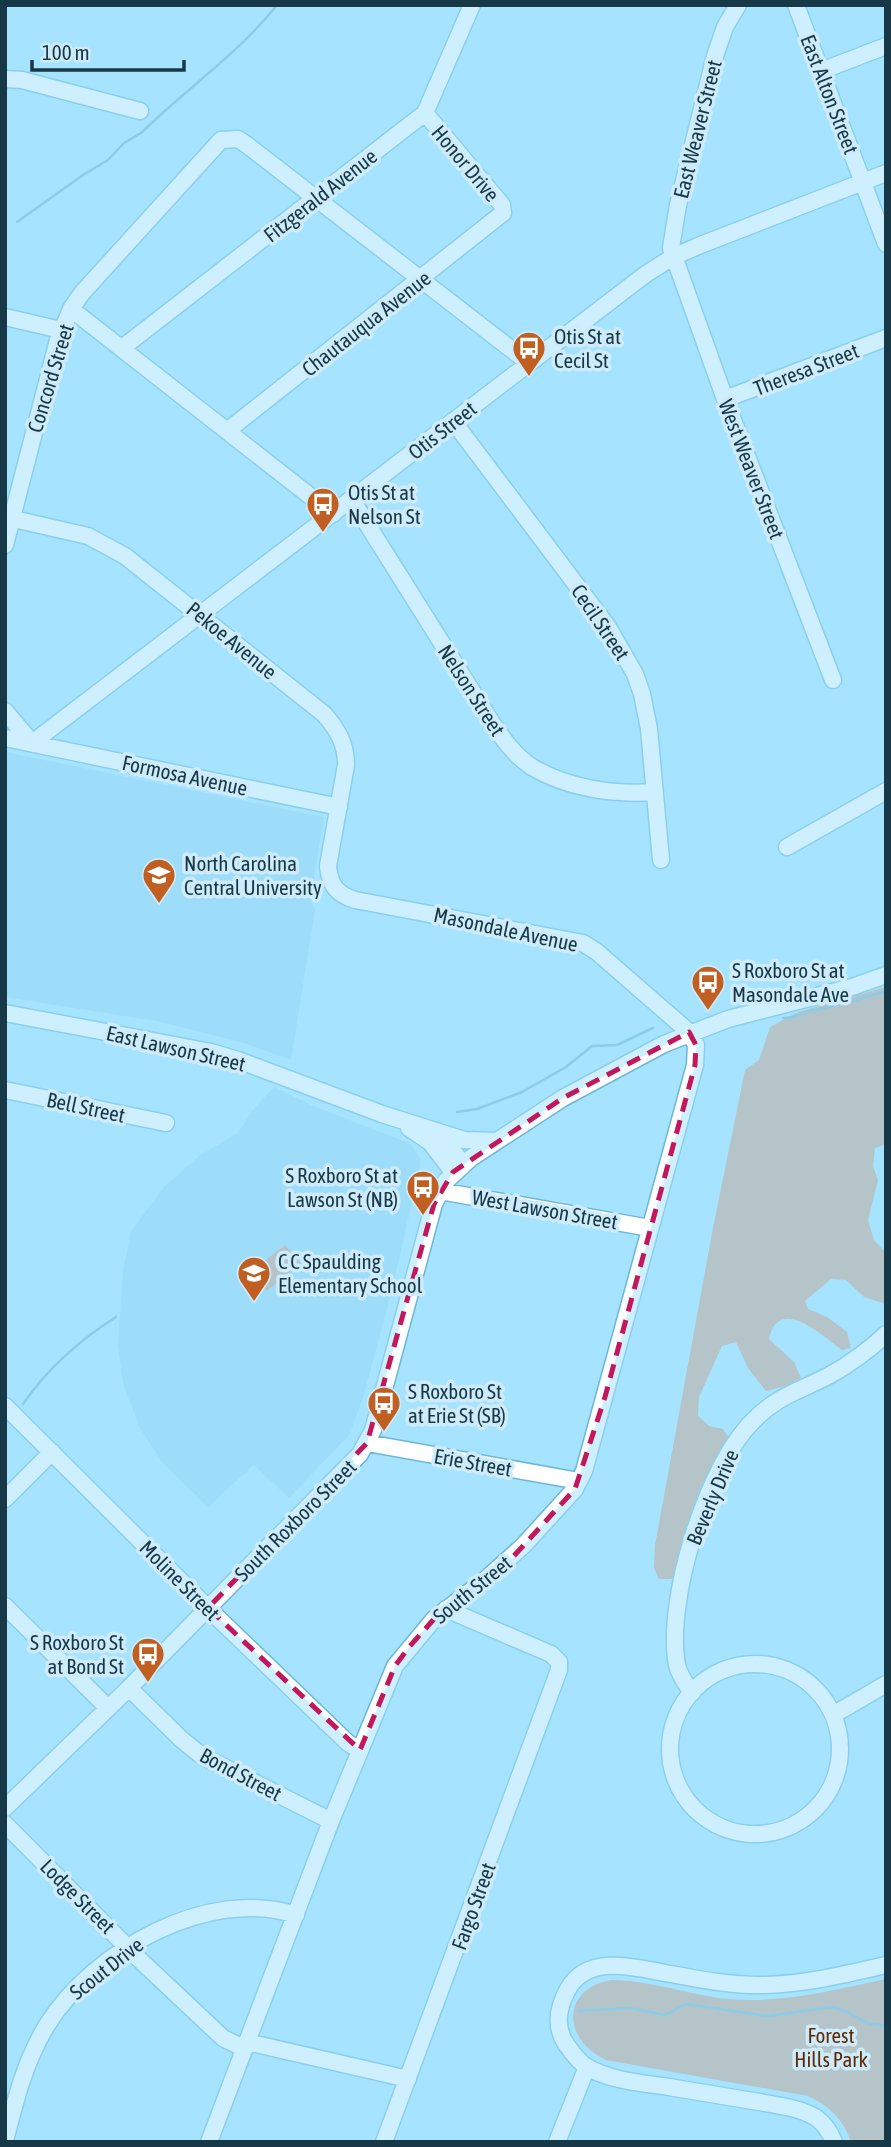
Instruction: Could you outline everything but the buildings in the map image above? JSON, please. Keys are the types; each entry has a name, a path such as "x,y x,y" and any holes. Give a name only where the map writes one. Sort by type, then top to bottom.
{"street":[{"name":"Fitzgerald Avenue","path":"122,348 425,113 472,5"},
{"name":"East Weaver Street","path":"673,257 670,242 715,56 725,27 738,5"},
{"name":"East Alton Street","path":"796,5 886,244"},
{"path":"821,71 886,46"},
{"path":"5,79 22,80 141,111"},
{"name":"Honor Drive","path":"425,113 502,205 503,213"},
{"name":"Concord Street","path":"5,545 8,517 61,330 82,293 221,140 237,139 247,145 316,198"},
{"name":"Otis Street","path":"32,743 646,274 673,257 886,173"},
{"path":"316,198 529,363"},
{"name":"Chautauqua Avenue","path":"227,431 503,213"},
{"name":"West Weaver Street","path":"673,257 833,680"},
{"path":"71,309 334,514"},
{"path":"5,317 61,330"},
{"name":"Theresa Street","path":"725,400 886,338"},
{"name":"Cecil Street","path":"453,421 608,627 635,674 649,729 661,860"},
{"name":"Nelson Street","path":"352,500 508,746 531,766 560,780 617,792 653,792"},
{"name":"Pekoe Avenue","path":"8,517 88,536 107,546 145,571 324,714 344,744 346,753 330,851"},
{"path":"5,711 32,743"},
{"name":"Formosa Avenue","path":"5,738 339,807"},
{"path":"788,847 886,791"},
{"name":"Masondale Avenue","path":"330,851 329,878 338,893 345,897 583,943 597,952 689,1032"},
{"name":"South Roxboro Street","path":"5,1808 108,1709 350,1466 367,1443 373,1430 434,1203 458,1168 563,1098 689,1032 886,975"},
{"name":"East Lawson Street","path":"5,1013 211,1052 382,1114 464,1140 497,1141"},
{"name":"South Street","path":"209,2142 331,1821 395,1666 426,1628 446,1609 512,1558 569,1496 579,1481 590,1454 695,1065 696,1045 689,1032"},
{"name":"Bell Street","path":"5,1090 166,1123"},
{"name":"East Lawson Street","path":"382,1114 422,1135 458,1168"},
{"path":"437,1131 458,1168"},
{"name":"West Lawson Street","path":"440,1191 650,1228"},
{"name":"Beverly Drive","path":"692,1693 678,1667 678,1605 688,1553 724,1460 747,1427 776,1401 829,1376 868,1350 886,1334"},
{"name":"Moline Street","path":"5,1406 208,1608 348,1743 359,1750"},
{"name":"Erie Street","path":"367,1443 579,1481"},
{"path":"5,1499 52,1452"},
{"path":"5,1606 108,1709"},
{"name":"Fargo Street","path":"384,2142 559,1670 559,1662 551,1654 446,1609"},
{"path":"750,1665 788,1671 804,1680 819,1693 833,1715 840,1740 839,1765 824,1800 794,1824 770,1832 745,1833 709,1820 690,1803 677,1782 671,1759 672,1736 679,1713 692,1693 706,1680 732,1668 750,1665"},
{"path":"833,1715 886,1684"},
{"name":"Bond Street","path":"129,1688 202,1756 331,1821"},
{"name":"Lodge Street","path":"5,1824 223,2038 246,2046 408,2079"},
{"name":"Scout Drive","path":"5,2141 22,2078 41,2035 56,2011 79,1986 129,1947 167,1926 200,1914 268,1908 296,1914"},
{"path":"834,2142 822,2123 804,2112 626,2081 587,2067 580,2063 560,2034 558,2016 568,1987 582,1975 607,1965 628,1965 712,1981 765,1985 802,1982 886,1965"},
{"path":"557,2142 587,2067"},
{"path":"5,2075 22,2078"}],"highlighted area":[{"path":"689,1032 696,1045 695,1065 605,1397 575,1489 512,1558 434,1619 410,1646 395,1666 360,1750 208,1608 367,1443 434,1204 453,1172 563,1098"}],"shaded area":[{"name":"North Carolina Central University","path":"5,752 324,817 310,900 315,910 291,1060 244,1043 162,1022 5,997"},
{"name":"C C Spaulding Elementary School","path":"274,1087 311,1105 411,1144 420,1158 419,1171 391,1294 364,1394 350,1434 289,1498 254,1465 208,1507 162,1462 140,1428 123,1384 118,1345 123,1271 131,1231 164,1187 199,1156 238,1133 252,1111"}],"green space":[{"path":"886,987 886,1144 875,1148 873,1166 878,1180 868,1220 874,1240 886,1253 886,1304 864,1297 846,1280 831,1279 805,1301 808,1309 827,1317 847,1332 851,1348 842,1350 802,1322 782,1320 774,1326 769,1339 794,1362 801,1378 786,1386 766,1391 748,1368 736,1342 722,1346 699,1397 698,1416 709,1426 723,1429 730,1439 676,1574 672,1579 659,1579 654,1568 655,1545 745,1070 759,1060 770,1027 798,1012"},
{"path":"285,1245 301,1263 267,1291 250,1272"},
{"name":"Forest Hills Park","path":"886,1979 886,2142 851,2142 835,2114 808,2096 606,2060 581,2040 573,2016 583,1993 595,1985 611,1980 638,1982 727,1999 768,2000"}],"waterway":[{"path":"17,222 108,160 124,143 141,133 229,55 277,5"},
{"path":"783,1018 886,991"},
{"path":"457,1112 477,1109 522,1092 566,1067 592,1046 617,1045 653,1028"},
{"path":"23,1404 65,1356 116,1317"},
{"path":"578,2011 631,2008 665,2015 686,2004 768,2016 833,2007 867,2023 886,2026"}],"place":[{"name":"Otis St at Cecil St","path":"529,378"},
{"name":"Otis St at Nelson St","path":"323,534"},
{"name":"North Carolina Central University","path":"159,905"},
{"name":"S Roxboro St at Masondale Ave","path":"708,1012"},
{"name":"S Roxboro St at Lawson St (NB)","path":"423,1217"},
{"name":"C C Spaulding Elementary School","path":"254,1303"},
{"name":"S Roxboro St at Erie St (SB)","path":"384,1433"},
{"name":"S Roxboro St at Bond St","path":"148,1684"}]}
